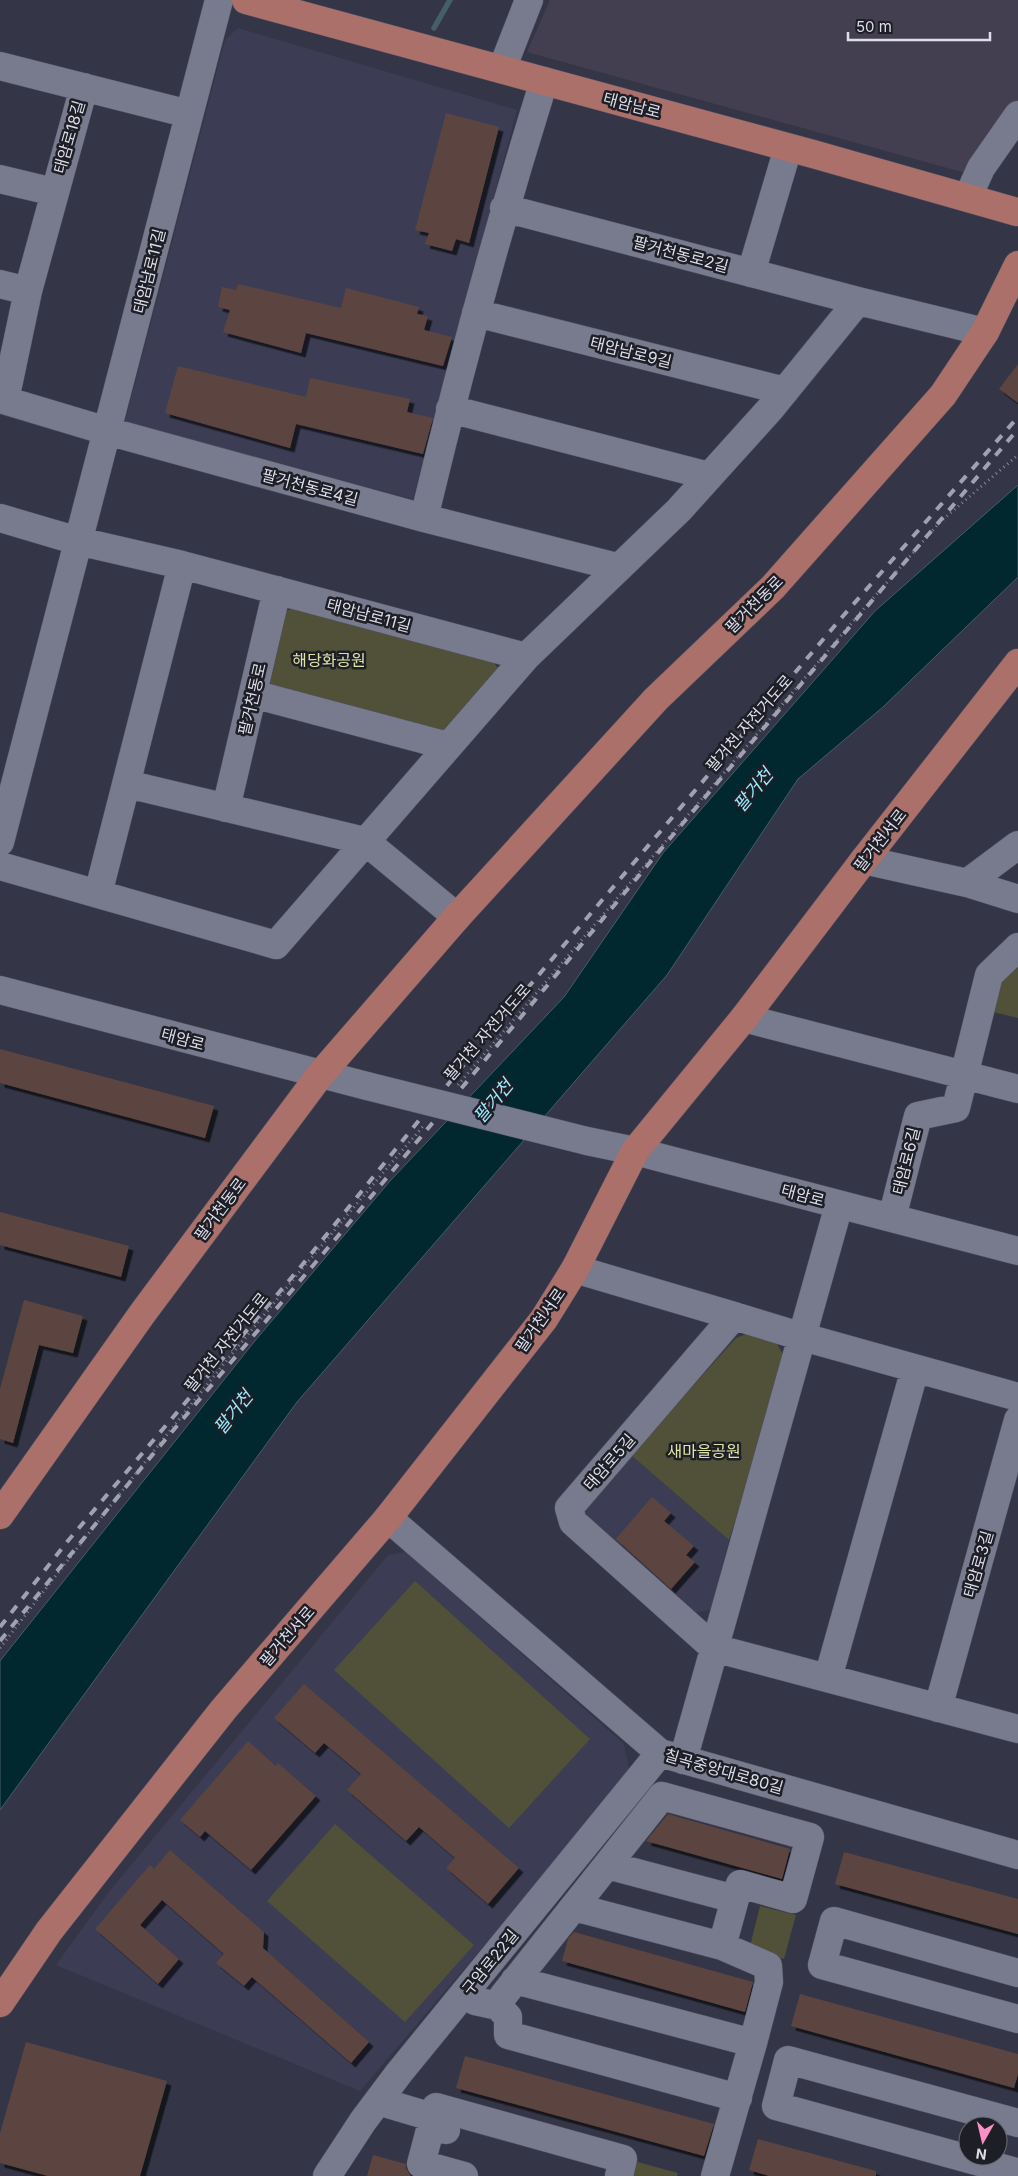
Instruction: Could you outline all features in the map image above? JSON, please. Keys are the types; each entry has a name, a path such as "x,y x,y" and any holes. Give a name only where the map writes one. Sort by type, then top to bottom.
{"main road":[{"name":"태암남로","path":"246,0 968,197 1018,218"},
{"name":"팔거천동로","path":"0,1515 142,1314 320,1075 457,917 656,699 773,587 943,395 985,332 1018,265"},
{"name":"팔거천서로","path":"0,2003 49,1931 223,1710 388,1518 544,1319 575,1269 635,1151 744,1018 864,860 1018,663"}],"street":[{"name":"태암남로11길","path":"0,842 219,0"},
{"path":"502,69 529,0"},
{"name":"태암로18길","path":"0,66 189,114"},
{"path":"424,518 450,409 504,208 544,80"},
{"name":"태암로18길","path":"0,179 54,192 84,87"},
{"path":"968,197 981,168 1018,115"},
{"path":"751,273 788,148"},
{"name":"팔거천동로4길","path":"54,192 28,291 3,400 107,431 424,518 617,567"},
{"name":"팔거천동로2길","path":"504,208 858,301 985,332"},
{"path":"0,284 28,291"},
{"path":"0,866 276,945 526,657 617,567 679,510 785,391 858,301"},
{"name":"태암남로9길","path":"476,313 785,391"},
{"path":"450,409 709,476"},
{"name":"태암남로11길","path":"0,518 78,542 182,565 526,657"},
{"path":"98,894 182,565"},
{"name":"팔거천동로","path":"226,808 277,590"},
{"path":"253,694 448,746"},
{"path":"127,784 365,841 457,917"},
{"path":"967,882 1018,845"},
{"path":"864,860 967,882 1018,899"},
{"name":"태암로6길","path":"892,1218 918,1116 956,1108 989,975 1018,947"},
{"name":"태암로","path":"0,990 320,1075 587,1141 635,1151 1018,1251"},
{"path":"744,1018 1018,1089"},
{"path":"672,1756 714,1648 839,1205"},
{"path":"575,1269 803,1337 1018,1397"},
{"name":"태암로5길","path":"734,1316 570,1508 573,1522 714,1648 938,1708"},
{"path":"828,1678 915,1369"},
{"name":"태암로3길","path":"938,1708 1018,1420"},
{"name":"칠곡중앙대로80길","path":"388,1518 672,1756 1018,1855"},
{"path":"938,1708 1018,1730"},
{"name":"구암로22길","path":"327,2176 378,2101 464,1993 672,1756"},
{"path":"722,1946 740,1884 793,1899 810,1837 662,1796 505,1994 508,2035 738,2098"},
{"path":"607,1865 736,1899"},
{"path":"574,1907 722,1946 768,1966 769,1982 715,2176"},
{"path":"1018,1973 834,1921 822,1965 1018,2019"},
{"path":"464,1993 475,2001 505,1994 753,2043"},
{"path":"505,1994 607,2023"},
{"path":"1016,2171 776,2106 788,2060 1018,2123"},
{"path":"378,2101 432,2117 442,2129 502,2145"},
{"path":"464,2176 420,2164 436,2107 624,2159 619,2176"}],"path":[{"name":"팔거천 자전거도로","path":"454,1090 861,612 940,522 1018,455"},
{"name":"팔거천 자전거도로","path":"0,1648 124,1486 358,1201 429,1119"}],"shaded area":[{"path":"550,0 1018,0 1018,103 969,174 527,52"},
{"path":"238,28 517,110 413,499 124,425 225,40"},
{"path":"631,1455 729,1540 711,1609 692,1614 584,1523 582,1510"},
{"path":"406,1552 624,1744 630,1774 360,2091 56,1965 108,1893 388,1555"}],"green space":[{"name":"해당화공원","path":"298,606 488,654 499,670 453,730 437,733 280,695 265,678 279,614"},
{"path":"1018,967 1018,1018 993,1012 996,988"},
{"name":"새마을공원","path":"751,1332 776,1342 786,1360 729,1540 631,1455 736,1338"},
{"path":"415,1581 590,1739 509,1828 334,1670"},
{"path":"335,1824 474,1945 405,2022 267,1901"},
{"path":"760,1906 796,1915 784,1959 749,1950"},
{"path":"634,2161 678,2173 677,2176 630,2176"}],"water":[{"name":"팔거천","path":"1018,485 1018,577 883,707 798,779 667,975 297,1402 0,1810 0,1661 254,1342 390,1181 564,997 663,853 875,611"}],"building":[{"path":"446,113 499,127 469,243 456,239 452,251 425,244 429,233 415,230"},
{"path":"238,284 341,308 346,288 419,307 417,314 428,316 424,330 452,337 443,366 306,333 301,353 223,332 230,310 218,307 222,287 236,290"},
{"path":"1018,364 1018,403 999,389"},
{"path":"178,366 306,397 310,378 410,399 407,412 433,418 423,454 296,424 290,448 165,413"},
{"path":"0,1049 214,1106 205,1138 0,1083"},
{"path":"0,1212 129,1246 121,1277 0,1245"},
{"path":"24,1300 83,1316 73,1353 39,1345 13,1443 0,1439 0,1389"},
{"path":"652,1497 671,1513 664,1521 694,1546 686,1555 695,1562 671,1589 616,1539"},
{"path":"304,1684 519,1868 488,1904 446,1868 455,1858 419,1827 406,1841 347,1790 361,1774 324,1743 315,1753 274,1718"},
{"path":"248,1741 276,1766 278,1763 316,1796 251,1870 205,1831 200,1837 180,1820"},
{"path":"668,1814 790,1849 782,1879 646,1841"},
{"path":"170,1850 264,1932 263,1948 369,2042 351,2063 252,1977 244,1986 216,1963 224,1954 162,1900 140,1925 179,1959 158,1984 95,1929 150,1865 154,1869"},
{"path":"844,1852 1018,1899 1018,1934 835,1884"},
{"path":"574,1932 753,1982 745,2012 562,1961 568,1939"},
{"path":"800,1994 1018,2054 1018,2074 1014,2088 791,2026"},
{"path":"26,2042 167,2081 140,2176 48,2176 0,2163 0,2133"},
{"path":"465,2056 714,2124 704,2156 456,2088"},
{"path":"758,2139 876,2171 876,2176 769,2176 749,2170"},
{"path":"373,2155 406,2164 406,2168 411,2176 367,2176"}],"waterway":[{"path":"434,28 450,0"}],"railway":[{"path":"0,1627 67,1542 298,1270 492,1030 843,616 1018,417"},
{"path":"0,1641 143,1466 672,836 1018,429"}]}
